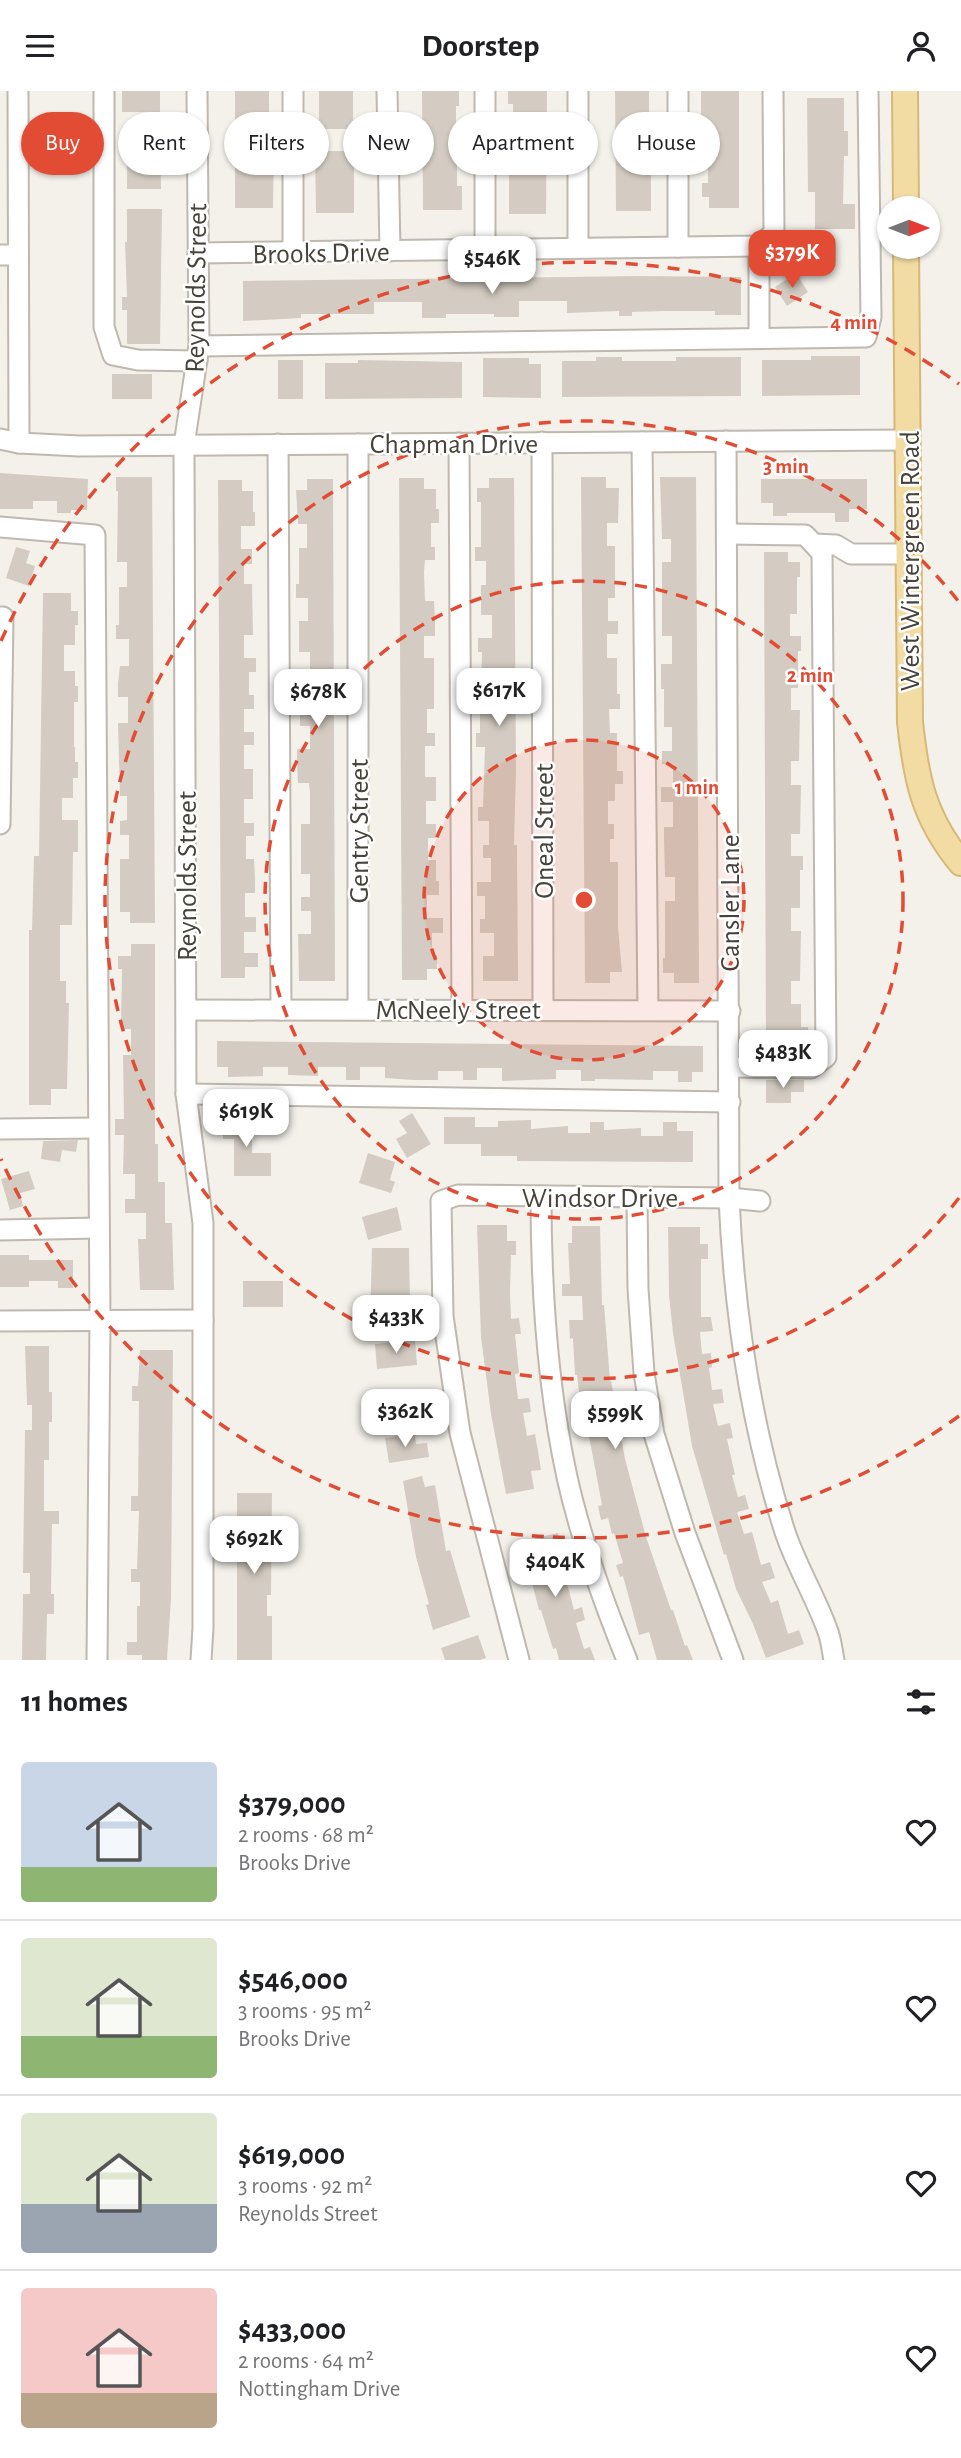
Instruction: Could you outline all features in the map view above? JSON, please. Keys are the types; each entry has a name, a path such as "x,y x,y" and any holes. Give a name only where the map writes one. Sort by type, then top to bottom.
{"main road":[{"path":"905,91 906,196"},
{"name":"West Wintergreen Road","path":"906,259 910,722 916,773 931,817 961,863"}],"street":[{"path":"10,441 9,172 18,91"},
{"path":"104,91 104,327 113,355 138,361 198,353 866,337 871,317 868,91"},
{"name":"Reynolds Street","path":"197,91 198,353 184,445 186,1094 203,1223 201,1660"},
{"path":"293,91 293,252"},
{"path":"387,91 390,251"},
{"path":"485,91 485,250"},
{"path":"578,91 578,248"},
{"path":"678,91 678,247"},
{"path":"759,338 773,91"},
{"name":"Brooks Drive","path":"198,253 678,247 766,240"},
{"name":"Chapman Drive","path":"10,441 79,446 908,440"},
{"name":"Cansler Lane","path":"726,441 729,1198 732,1260 759,1446 786,1535 828,1630 834,1660"},
{"name":"Oneal Street","path":"542,442 543,1010"},
{"path":"642,442 648,1010"},
{"path":"459,443 462,1010"},
{"path":"278,444 281,1010"},
{"name":"Gentry Street","path":"358,444 358,1009"},
{"path":"0,527 95,535 100,1321 97,1660"},
{"path":"727,534 805,535 822,553 826,1057 811,1067 730,1067"},
{"path":"814,544 836,545 851,554 909,554"},
{"path":"0,824 2,617"},
{"name":"McNeely Street","path":"187,1010 730,1011"},
{"path":"186,1094 730,1102"},
{"path":"0,1129 98,1128"},
{"name":"Windsor Drive","path":"519,1660 460,1433 443,1317 441,1201 458,1195 637,1196 760,1201"},
{"path":"541,1196 541,1279 550,1369 567,1478 600,1594 627,1660"},
{"path":"637,1196 638,1289 643,1361 654,1434 685,1533 733,1660"},
{"path":"0,1230 99,1228"},
{"path":"0,1321 203,1320"}],"building":[{"path":"122,91 160,91 160,112 122,112"},
{"path":"235,91 269,91 269,112 235,112"},
{"path":"319,91 353,91 353,112 343,112 343,129 329,129 329,112 319,112"},
{"path":"422,91 459,91 459,106 456,106 456,112 448,112 448,175 457,175 457,186 462,186 462,210 423,210 423,175 434,175 434,112 422,112"},
{"path":"508,91 547,91 547,112 513,112 513,104 508,104"},
{"path":"615,91 649,91 649,112 615,112"},
{"path":"701,91 739,91 739,208 709,208 709,197 702,197 702,183 708,183 708,175 720,175 720,112 701,112"},
{"path":"807,98 844,98 844,131 848,131 848,156 844,156 843,204 855,204 855,229 815,229 815,192 808,192"},
{"path":"329,151 343,151 343,175 354,175 354,213 316,213 315,175 329,175"},
{"path":"127,175 161,175 161,189 127,189"},
{"path":"235,175 274,175 273,208 235,208"},
{"path":"509,175 546,175 546,214 509,214"},
{"path":"616,175 651,175 651,211 616,211"},
{"path":"127,209 162,209 160,344 127,344 127,310 122,310 122,297 127,297"},
{"path":"796,273 808,292 787,306 775,287"},
{"path":"741,277 741,315 715,315 715,311 632,312 632,316 619,316 619,311 567,313 567,301 519,301 519,317 446,314 446,318 422,318 422,302 374,302 374,314 301,314 301,318 243,321 243,281"},
{"path":"811,356 860,356 860,395 762,396 762,360 811,360"},
{"path":"596,357 622,357 622,361 676,361 676,357 741,357 741,396 562,397 562,361 596,361"},
{"path":"483,358 529,358 529,364 541,364 541,398 483,397"},
{"path":"278,360 303,360 303,399 278,399"},
{"path":"358,360 462,362 462,398 325,399 325,363 358,363"},
{"path":"112,374 152,374 152,399 112,399"},
{"path":"0,473 88,479 87,510 57,513 57,501 33,501 33,509 0,509"},
{"path":"116,477 152,477 155,923 130,923 130,912 120,912 120,859 129,859 129,835 120,835 120,821 127,820 127,796 120,796 118,723 128,723 128,697 118,697 118,683 120,666 129,666 129,639 116,639 116,625 119,625 119,587 127,587 127,562 117,562"},
{"path":"581,477 606,477 606,488 619,488 618,523 607,523 607,546 615,546 615,598 608,598 608,621 618,621 618,634 607,634 607,658 617,658 617,694 620,694 620,709 609,709 610,733 617,733 617,771 623,771 623,784 615,784 615,801 608,801 608,824 614,824 614,839 610,839 610,862 618,862 618,927 622,972 610,972 610,983 585,983"},
{"path":"660,477 696,477 699,983 674,983 674,973 663,973 665,901 675,901 675,877 665,877 664,827 673,827 673,802 661,802 661,787 673,787 673,764 662,764 662,751 672,751 672,727 664,727 661,664 672,664 672,636 662,636 662,562 671,562 671,539 662,539"},
{"path":"399,478 424,478 424,489 436,489 436,509 439,509 439,523 431,523 431,547 435,547 435,560 425,560 424,572 425,601 434,601 435,621 435,636 424,636 424,658 434,658 434,709 427,709 427,733 435,733 435,746 425,746 425,777 436,777 436,801 426,801 426,824 436,824 436,838 428,838 428,860 436,860 436,881 439,881 439,895 427,895 427,918 443,918 443,933 432,933 432,955 437,955 437,969 427,969 427,980 402,980"},
{"path":"489,478 514,478 514,845 517,845 518,981 483,981 483,956 494,956 494,933 480,933 480,919 485,919 485,896 477,896 477,882 491,882 491,858 483,858 483,845 489,845 489,821 478,821 478,807 483,807 485,747 476,747 476,733 480,733 480,713 491,713 490,689 481,689 482,652 478,652 478,638 492,638 492,615 481,615 481,585 486,585 486,561 475,561 475,547 481,547 481,502 477,502 477,488 489,488"},
{"path":"307,479 333,479 335,981 299,981 298,934 311,934 311,911 301,911 301,897 310,897 310,874 301,874 301,824 310,824 310,794 309,783 298,783 297,763 297,749 310,749 310,726 300,726 300,689 297,689 297,675 310,675 310,652 299,652 299,621 308,621 308,598 296,598 296,584 299,584 299,548 307,548 307,524 298,524 296,490 307,490"},
{"path":"761,479 867,479 867,509 849,509 849,522 835,522 835,513 787,513 787,516 773,516 773,503 761,503"},
{"path":"218,480 242,480 242,491 253,491 255,512 255,526 241,526 241,549 252,549 252,564 244,564 244,584 252,584 253,635 244,635 244,658 256,658 256,672 249,672 249,695 254,695 254,709 244,709 244,732 254,732 254,745 244,745 244,769 253,769 253,799 244,799 244,823 254,823 254,836 246,836 246,859 254,859 255,893 245,893 245,917 256,917 256,932 244,932 244,953 258,953 258,967 245,967 245,978 221,978"},
{"path":"16,547 30,551 26,563 35,566 29,586 6,578"},
{"path":"764,552 788,552 788,562 800,562 800,577 797,577 797,614 790,614 790,636 801,636 801,651 798,651 798,688 791,688 791,710 800,710 799,761 791,761 791,785 801,785 800,834 791,834 791,856 803,856 803,870 800,870 800,908 791,908 791,931 801,931 800,981 791,981 791,1004 801,1004 801,1027 808,1027 808,1046 766,1046"},
{"path":"43,593 71,593 71,611 78,611 75,645 64,645 64,671 75,671 75,686 78,686 78,702 74,702 74,747 78,778 73,778 73,798 62,798 62,820 78,820 78,852 73,852 72,925 60,925 60,981 66,981 66,1003 69,1003 67,1089 51,1089 51,1105 29,1105 29,930 32,930 34,856 39,856"},
{"path":"131,944 155,944 155,1144 158,1144 158,1182 165,1182 165,1223 172,1223 174,1290 140,1290 138,1239 146,1239 146,1213 125,1213 125,1199 135,1199 135,1174 123,1174 124,1135 115,1135 115,1119 124,1119 123,1055 131,1055 131,1029 121,1029 122,969 118,969 118,956 131,956"},
{"path":"217,1041 703,1046 703,1072 692,1072 692,1082 678,1082 678,1071 653,1071 653,1080 581,1081 581,1070 556,1070 556,1079 502,1081 502,1068 477,1068 477,1080 463,1080 463,1071 438,1071 438,1080 385,1078 385,1067 360,1067 360,1080 346,1080 346,1067 318,1067 318,1076 288,1075 288,1067 263,1067 263,1076 228,1077 228,1067 217,1067"},
{"path":"766,1080 804,1080 804,1092 791,1092 791,1103 766,1103"},
{"path":"412,1113 431,1144 407,1158 396,1139 407,1133 399,1121"},
{"path":"234,1114 252,1114 252,1153 271,1153 271,1176 234,1176 234,1139 223,1139 223,1125 234,1125"},
{"path":"444,1117 475,1117 475,1127 498,1127 498,1121 531,1120 531,1129 568,1126 568,1133 590,1133 590,1122 604,1122 604,1130 641,1128 641,1136 663,1136 663,1122 677,1122 677,1131 693,1131 693,1162 517,1161 517,1156 481,1156 481,1144 444,1144"},
{"path":"78,1140 76,1152 62,1150 60,1162 41,1159 43,1141"},
{"path":"368,1153 395,1162 390,1180 395,1182 391,1193 359,1183"},
{"path":"29,1171 35,1189 20,1193 23,1206 10,1210 1,1179"},
{"path":"397,1207 402,1230 368,1240 362,1217"},
{"path":"477,1225 507,1225 507,1241 516,1241 516,1255 511,1255 511,1319 519,1318 521,1334 515,1334 519,1373 515,1374 518,1399 529,1398 531,1412 523,1413 527,1436 535,1434 541,1470 531,1471 534,1489 506,1494 491,1414 481,1337"},
{"path":"572,1226 600,1226 602,1305 610,1381 625,1459 646,1537 671,1610 693,1660 657,1660 649,1632 639,1635 623,1576 620,1577 616,1565 623,1563 614,1533 612,1534 608,1518 601,1520 598,1506 602,1505 575,1375 573,1338 570,1339 569,1320 583,1320 582,1296 562,1296 562,1284 570,1284 568,1243 572,1243"},
{"path":"668,1227 700,1227 700,1244 708,1244 708,1259 701,1259 701,1317 711,1317 713,1331 700,1332 702,1354 711,1353 712,1367 709,1368 712,1390 722,1389 724,1403 713,1404 718,1426 730,1423 733,1438 727,1439 735,1475 732,1475 738,1497 745,1495 749,1509 737,1512 744,1534 752,1532 761,1565 770,1562 775,1578 762,1582 771,1603 778,1600 788,1634 799,1630 804,1644 766,1658 736,1589 726,1554 724,1555 692,1446 673,1333 669,1295"},
{"path":"372,1248 409,1248 410,1304 399,1304 399,1324 370,1324"},
{"path":"0,1255 29,1255 29,1260 73,1260 73,1288 58,1288 58,1281 29,1281 29,1287 0,1287"},
{"path":"243,1281 283,1281 283,1307 243,1307"},
{"path":"415,1340 417,1365 377,1369 375,1344"},
{"path":"25,1346 49,1346 52,1422 49,1422 49,1460 44,1460 44,1511 59,1511 59,1524 52,1524 51,1594 54,1594 54,1614 47,1614 46,1660 22,1660 23,1594 30,1594 30,1573 23,1573 25,1430 32,1430 32,1405 27,1405"},
{"path":"140,1350 173,1350 171,1599 167,1660 142,1660 142,1655 127,1655 127,1642 137,1642 137,1606 140,1606 140,1582 131,1582 131,1569 137,1569 139,1511 131,1511 131,1496 138,1496 139,1401 132,1401 132,1386 138,1386"},
{"path":"408,1391 410,1400 421,1398 423,1413 392,1418 389,1394"},
{"path":"415,1434 416,1444 427,1443 429,1457 389,1463 385,1438"},
{"path":"422,1476 425,1487 435,1485 446,1551 450,1550 470,1617 433,1630 416,1557 403,1481"},
{"path":"237,1493 272,1493 271,1595 267,1595 267,1616 272,1616 272,1660 237,1660"},
{"path":"558,1533 560,1546 551,1548 557,1574 564,1572 574,1610 582,1607 585,1620 576,1623 584,1649 590,1647 595,1660 559,1660 539,1610 529,1571 527,1572 519,1542"},
{"path":"478,1635 486,1658 445,1660 441,1648"}]}
